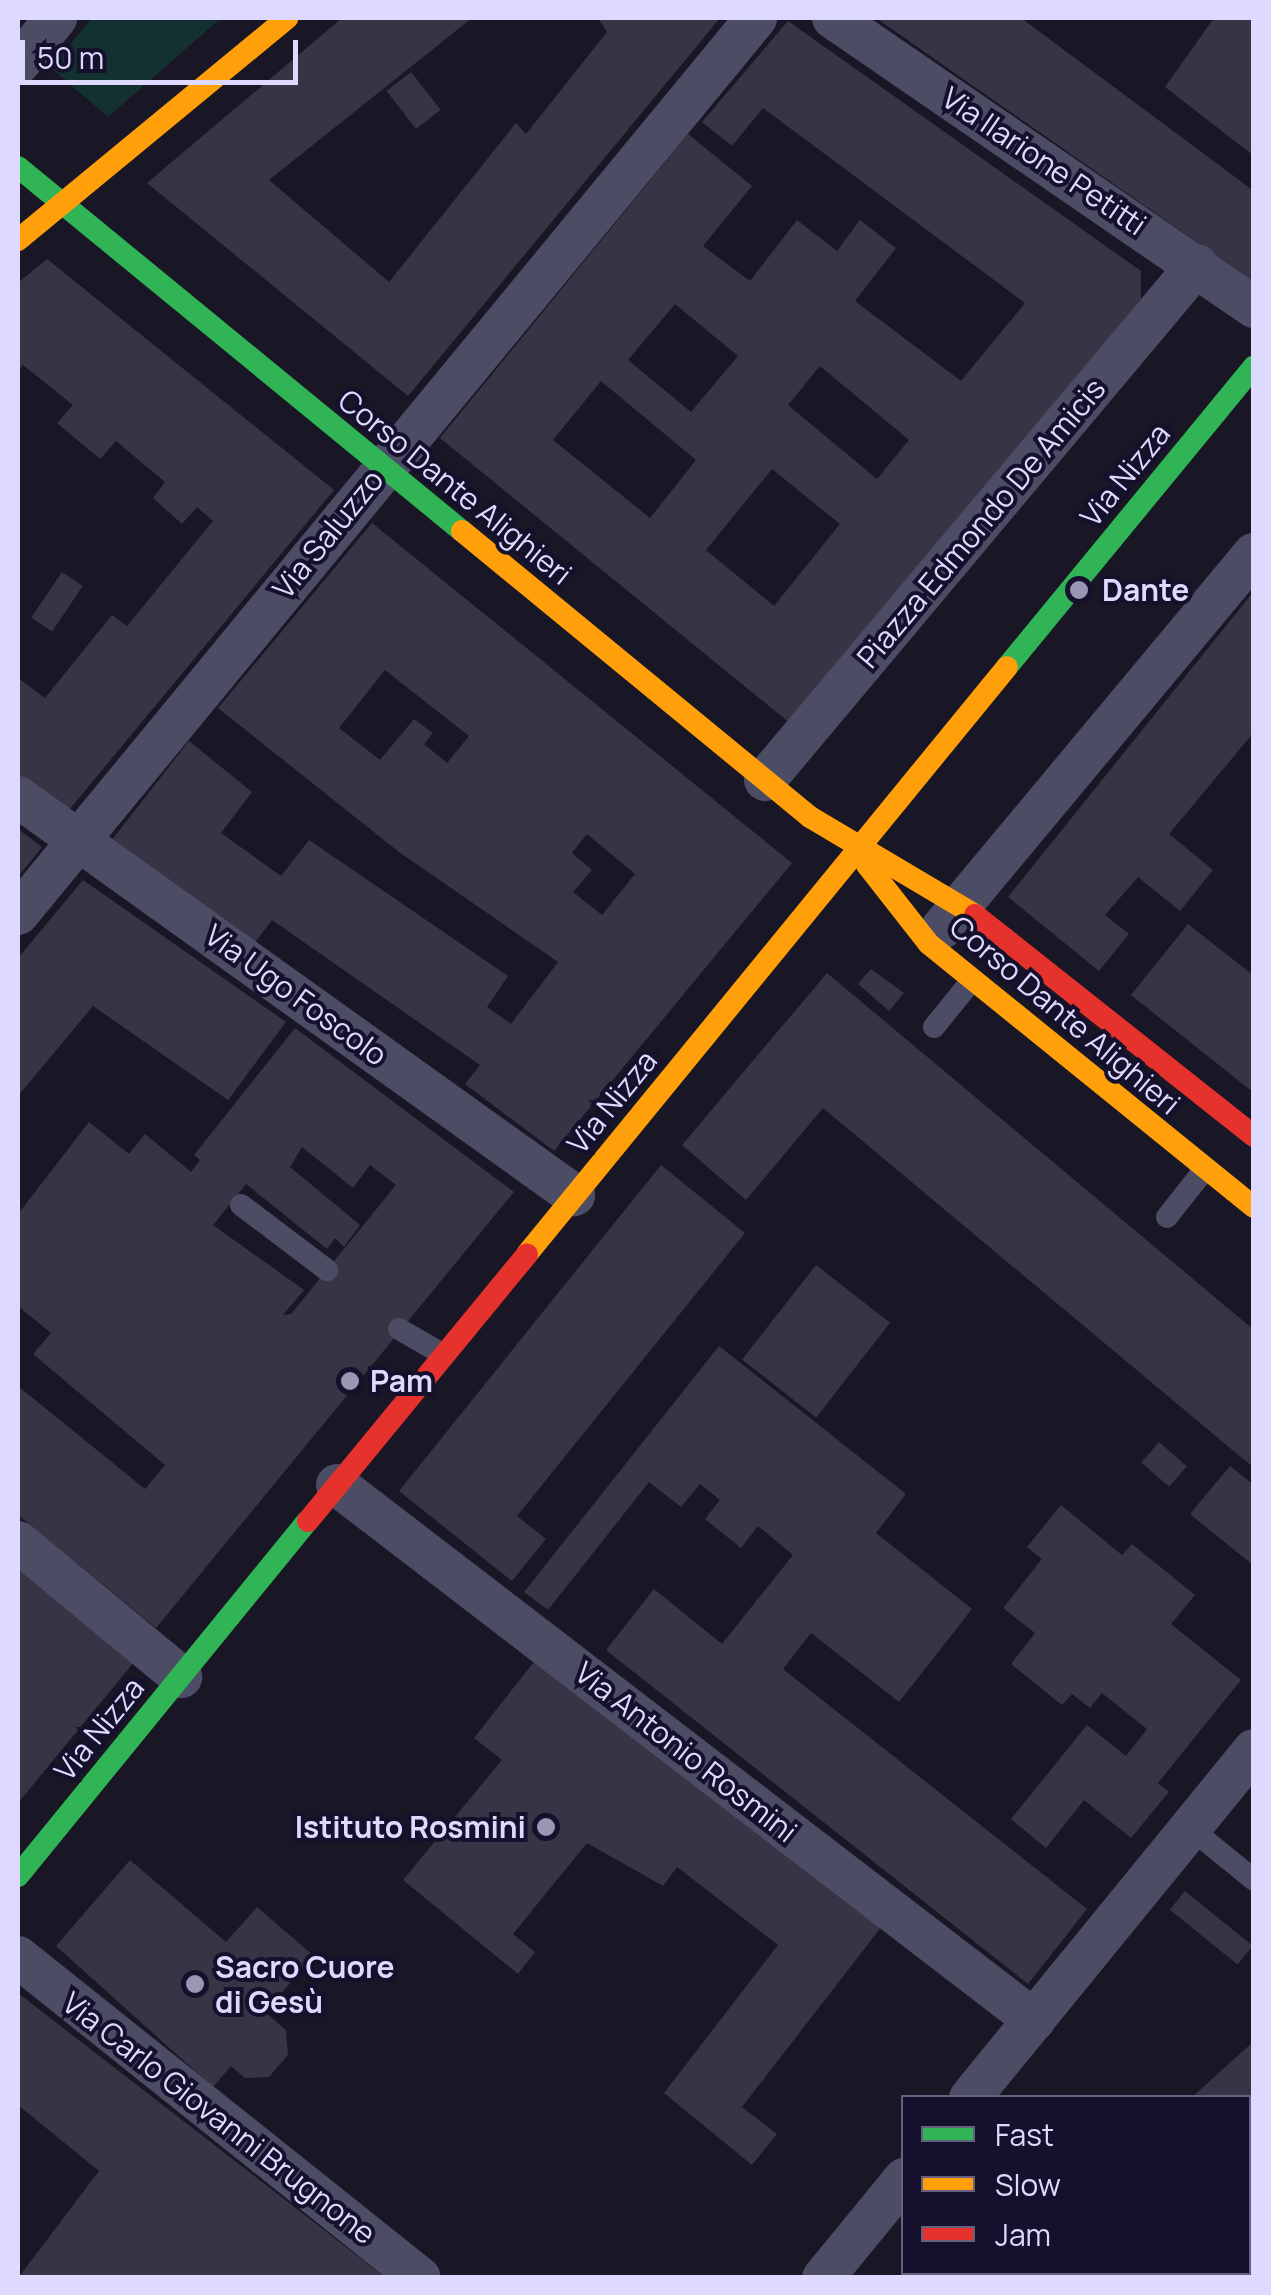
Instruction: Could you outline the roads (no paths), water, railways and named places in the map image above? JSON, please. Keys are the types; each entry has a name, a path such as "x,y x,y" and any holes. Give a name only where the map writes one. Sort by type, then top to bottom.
{"street":[{"path":"18,64 56,18"},
{"path":"18,240 287,18"},
{"name":"Via Saluzzo","path":"18,914 383,466 756,18"},
{"name":"Via Ilarione Petitti","path":"833,18 1254,307"},
{"name":"Corso Dante Alighieri","path":"18,167 856,851 962,904 1254,1136"},
{"name":"Piazza Edmondo De Amicis","path":"766,780 1197,265"},
{"name":"Via Nizza","path":"18,1876 1254,366"},
{"path":"928,944 1254,554"},
{"name":"Via Ugo Foscolo","path":"18,797 574,1195"},
{"name":"Corso Dante Alighieri","path":"856,851 928,944 1254,1207"},
{"name":"Via Antonio Rosmini","path":"338,1485 1034,2020"},
{"path":"18,1542 181,1677"},
{"path":"972,2095 1254,1750"},
{"name":"Via Carlo Giovanni Brugnone","path":"18,1958 420,2278"},
{"path":"822,2278 901,2183"}],"lane":[{"path":"934,1026 972,980"},
{"path":"1167,1218 1204,1169"},
{"path":"241,1205 327,1270"},
{"path":"400,1330 444,1354"},
{"path":"1190,1827 1254,1880"}],"place":[{"name":"Dante","path":"1079,590"},
{"name":"Pam","path":"350,1381"},
{"name":"Istituto Rosmini","path":"546,1827"},
{"name":"Sacro Cuore di Gesù","path":"195,1984"}]}
